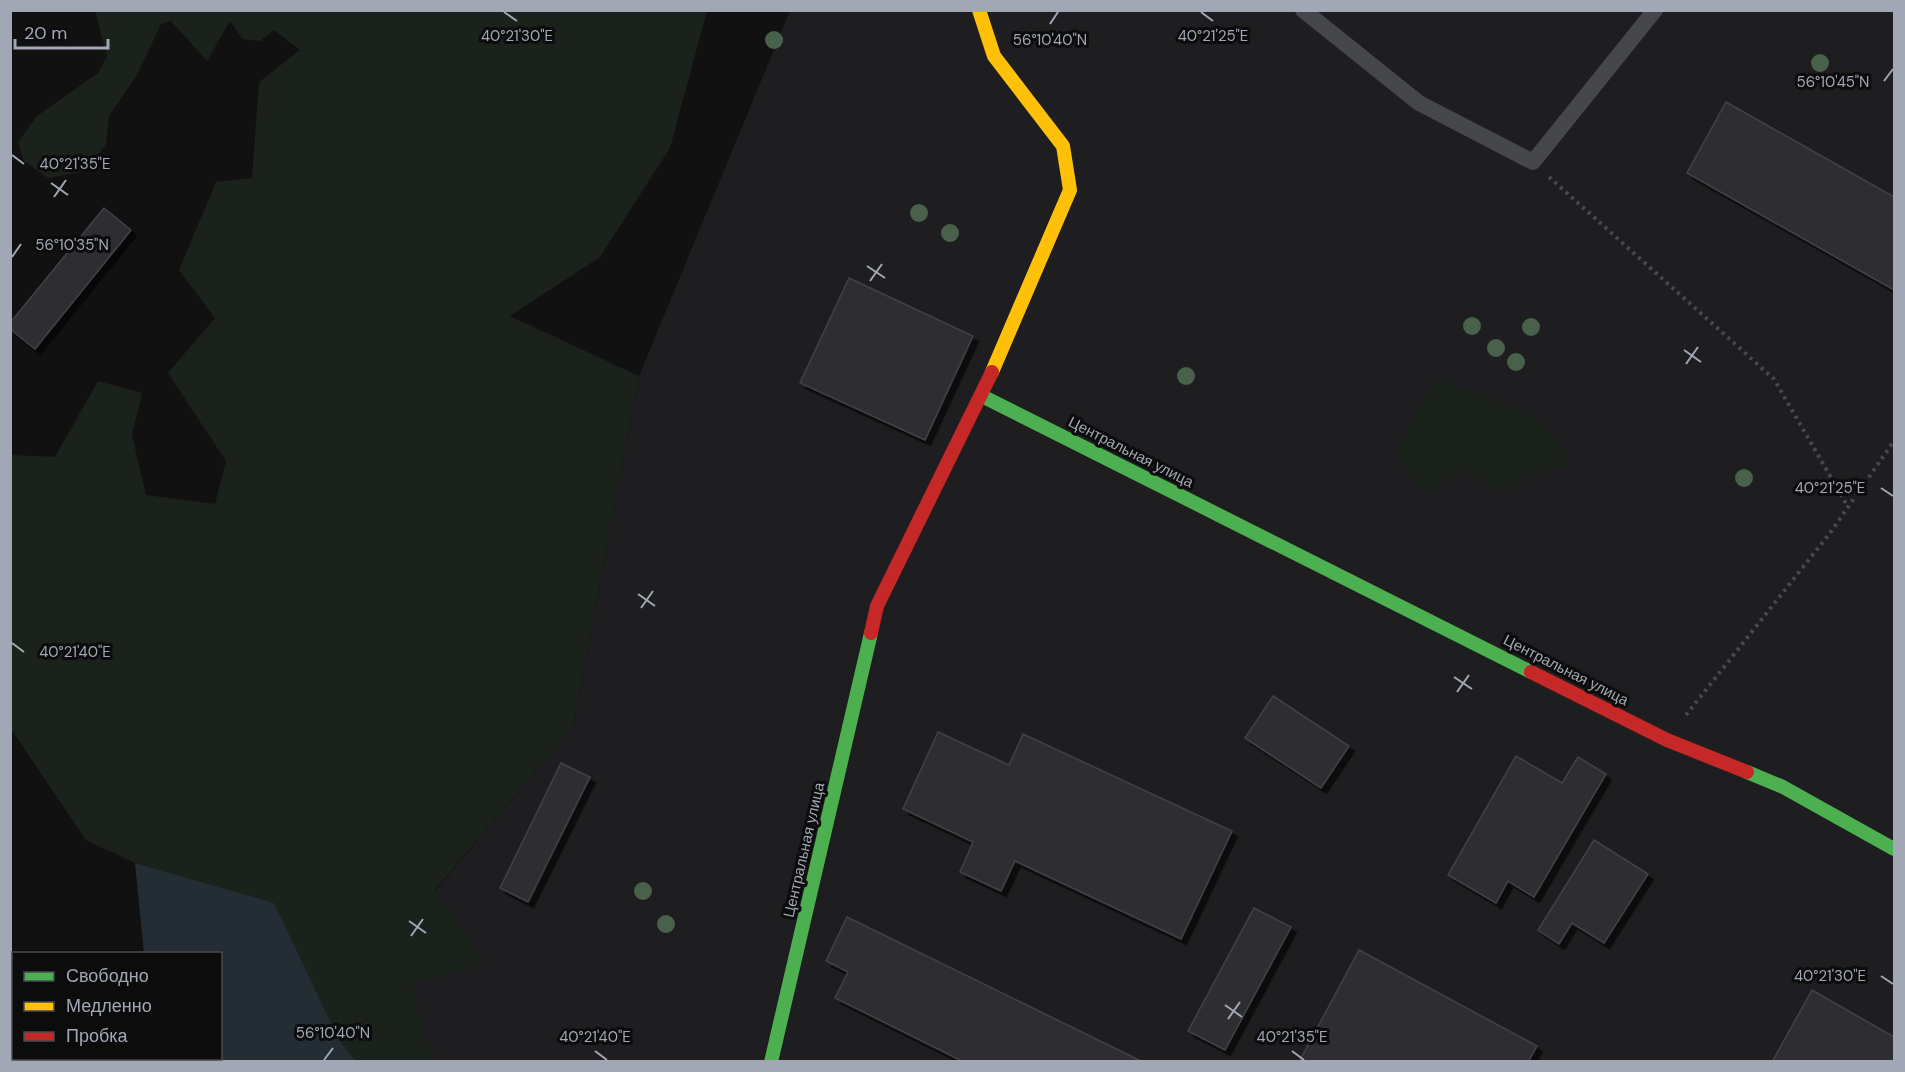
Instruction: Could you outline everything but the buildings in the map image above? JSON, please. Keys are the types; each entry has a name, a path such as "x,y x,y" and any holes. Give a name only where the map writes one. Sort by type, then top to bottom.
{"street":[{"path":"979,10 994,56 1063,146 1070,190 982,396"},
{"name":"Центральная улица","path":"771,1062 877,606 982,396 1667,740 1783,787 1894,849"}],"lane":[{"path":"1303,10 1419,103 1533,162 1655,10"}],"path":[{"path":"1533,162 1774,379 1848,507"},
{"path":"1667,740 1830,533 1894,441"}],"shaded area":[{"path":"95,11 707,11 670,148 600,257 510,316 639,376 573,727 435,890 485,964 412,984 427,1041 441,1061 356,1061 339,1040 273,903 135,863 86,840 11,729 11,455 55,457 98,381 142,393 132,435 146,495 215,504 226,461 168,373 215,318 179,270 216,182 252,178 259,82 300,50 274,30 260,41 243,39 230,21 207,61 171,21 161,24 137,75 109,116 106,144 86,171 48,178 24,161 18,142 37,116 98,73 107,56"},
{"path":"790,11 1894,11 1894,1061 356,1062 435,891 573,727 639,376"},
{"path":"1440,378 1536,417 1563,447 1565,466 1529,475 1508,492 1485,485 1468,469 1426,494 1395,454 1426,393"},
{"path":"135,863 274,903 339,1040 356,1061 154,1061 222,1060 222,952 144,952"}],"traffic: fast":[{"path":"982,396 1531,672"},
{"path":"771,1062 871,633"},
{"path":"1747,772 1783,787 1894,849"}],"traffic: slow":[{"path":"979,10 994,56 1063,146 1070,190 992,372"}],"traffic: jam":[{"path":"871,633 877,606 992,372"},
{"path":"1531,672 1667,740 1747,772"}]}
